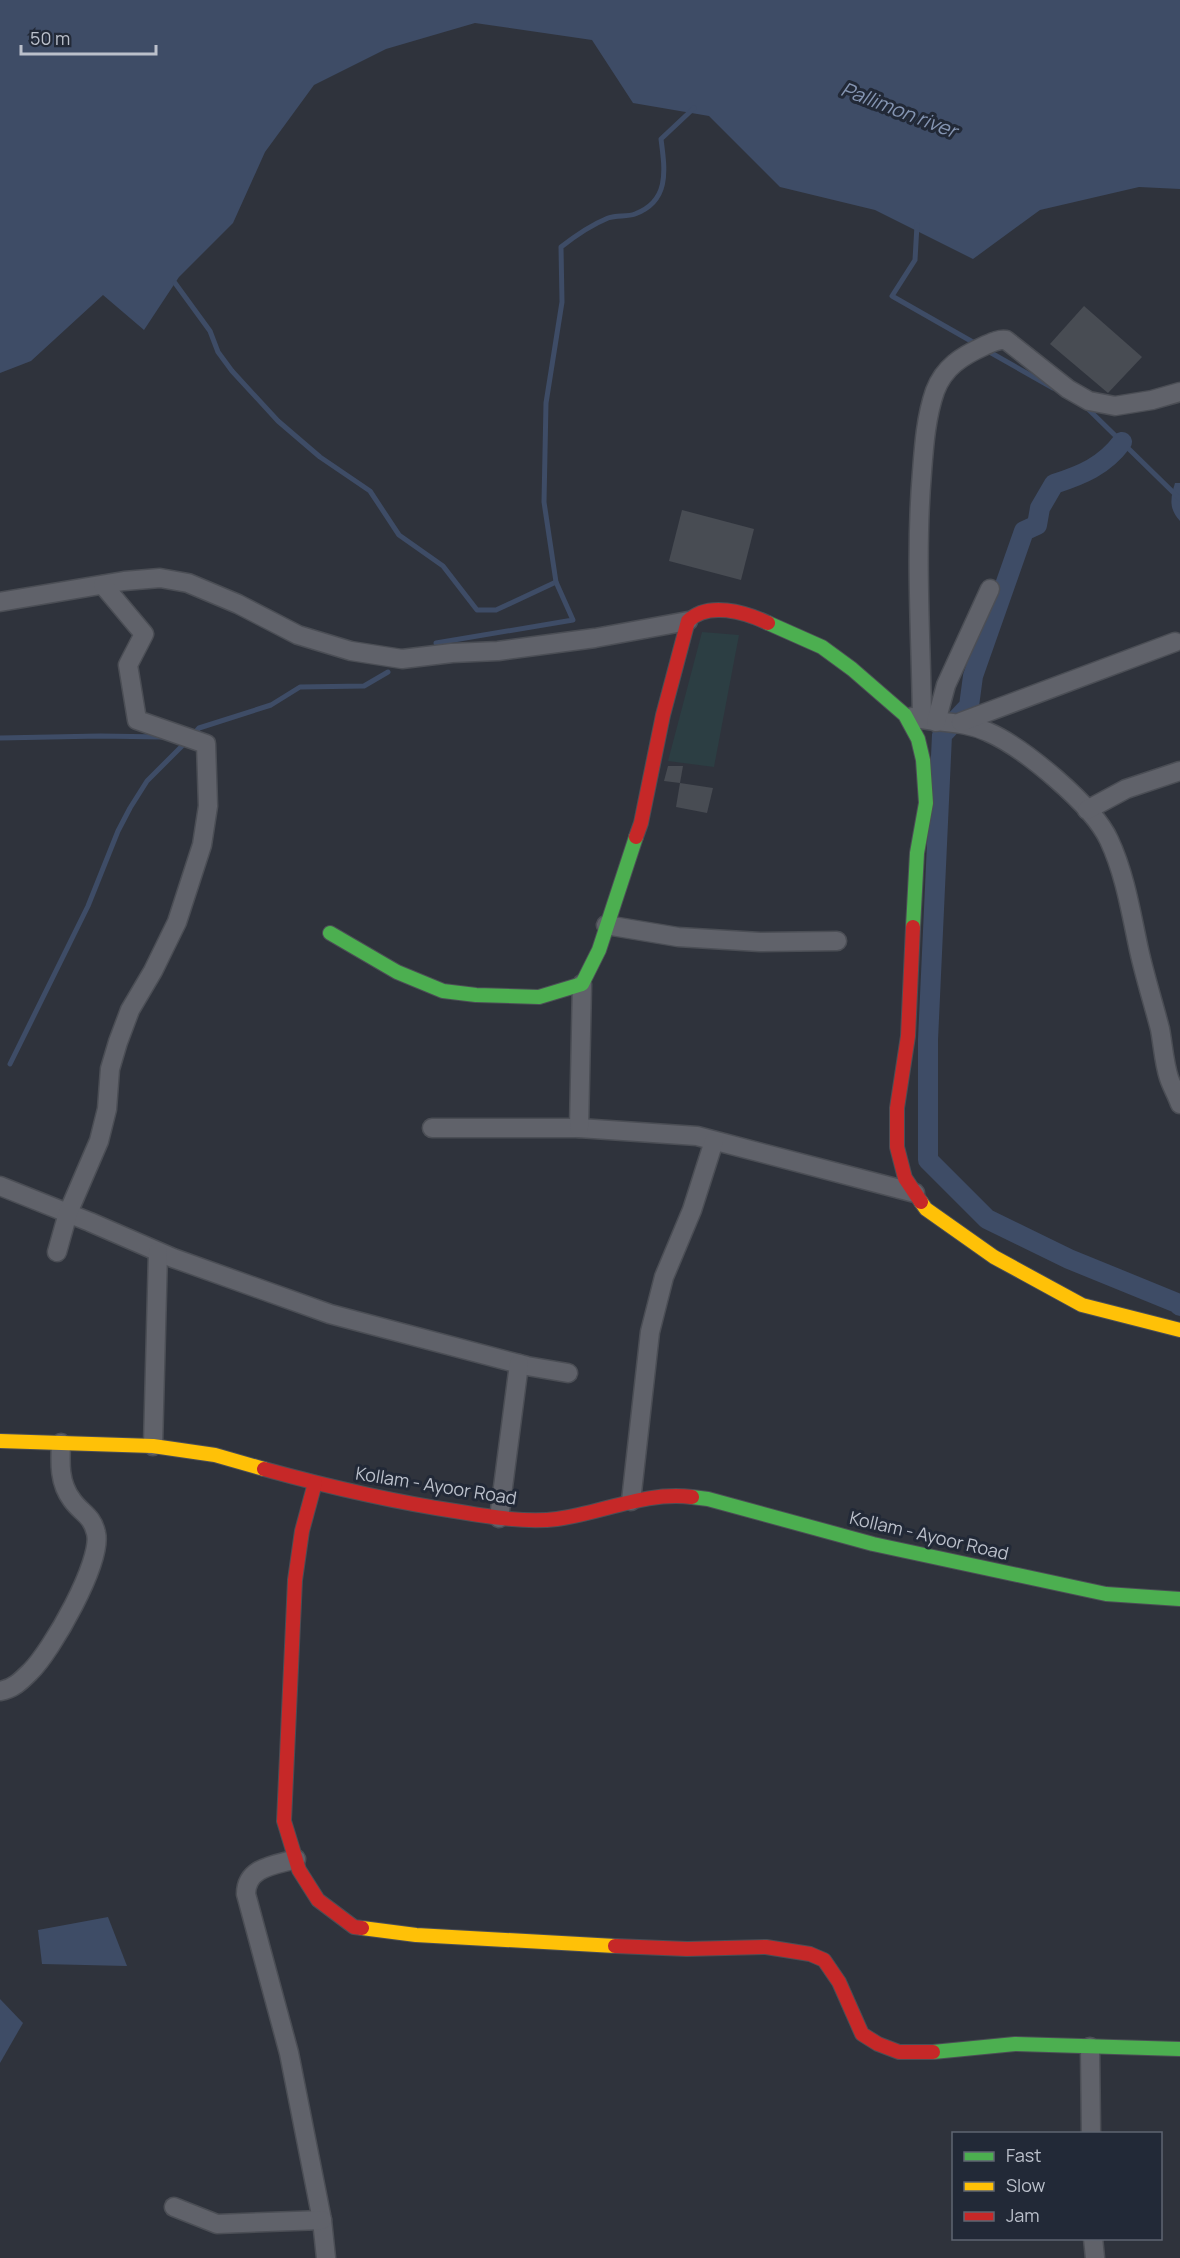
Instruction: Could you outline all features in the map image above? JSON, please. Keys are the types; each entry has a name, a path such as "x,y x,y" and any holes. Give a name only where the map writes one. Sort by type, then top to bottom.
{"street":[{"path":"938,720 918,564 919,502 925,440 936,389 951,366 961,357 1001,340 1012,343 1068,389 1089,401 1115,406 1152,400 1180,392"},
{"path":"0,602 160,578 188,583 238,604 298,635 351,651 402,658 498,651 595,638 688,621"},
{"path":"57,1252 68,1213 99,1141 107,1109 110,1069 130,1010 153,971 177,922 190,886 202,845 208,806 206,744 137,720 128,665 144,634 103,585"},
{"path":"938,720 946,685 990,589"},
{"path":"579,1128 582,984 599,950 640,823 663,715 688,621 695,614 730,610 822,647 852,669 938,720 988,732 1017,748 1088,810 1108,837 1127,893 1145,977 1160,1028 1169,1078 1180,1104"},
{"path":"1175,642 938,720 918,739 923,760 926,803 917,853 908,1036 897,1108 897,1147 905,1178 926,1209 958,1234 1082,1305 1180,1330"},
{"path":"1088,810 1126,789 1180,771"},
{"path":"606,925 678,937 760,942 837,941"},
{"path":"330,933 397,972 443,991 476,995 539,997 582,984"},
{"path":"432,1128 579,1128 697,1137 915,1193"},
{"path":"631,1502 650,1332 664,1277 692,1210 714,1141"},
{"path":"0,1186 158,1252 330,1314 519,1364 568,1373"},
{"path":"153,1446 158,1252"},
{"path":"499,1518 519,1364"},
{"name":"Kollam - Ayoor Road","path":"0,1441 153,1446 215,1455 315,1483 402,1503 499,1518 556,1519 646,1498 675,1495 708,1499 873,1544 1106,1594 1180,1599"},
{"path":"0,1691 10,1689 32,1671 62,1626 86,1582 96,1553 97,1534 89,1516 72,1501 62,1479 61,1443"},
{"path":"315,1483 302,1531 295,1580 284,1821 299,1870 318,1900 354,1927 416,1935 595,1945 687,1949 766,1947 810,1954 824,1960 834,1975 862,2034 878,2044 899,2052 921,2053 1015,2044 1180,2049"},
{"path":"296,1859 265,1868 252,1875 246,1885 246,1894 289,2053 322,2220 326,2258"},
{"path":"1090,2047 1091,2132"},
{"path":"174,2207 217,2224 322,2220"},
{"path":"1094,2240 1095,2258"}],"shaded area":[{"path":"702,632 739,635 714,767 668,761"}],"water":[{"name":"Pallimon river","path":"0,0 1180,0 1180,189 1139,187 1040,210 973,259 875,210 780,187 709,116 633,103 592,40 475,23 386,49 314,85 265,152 233,223 179,277 144,330 103,295 31,361 0,373"},
{"path":"1175,483 1180,483 1180,521 1171,503"},
{"path":"108,1917 127,1966 42,1964 38,1930"},
{"path":"0,1999 23,2023 0,2063"}],"building":[{"path":"1084,306 1142,357 1108,393 1050,344"},
{"path":"682,510 754,529 741,580 669,561"},
{"path":"668,766 683,766 680,783 664,781"},
{"path":"680,783 713,788 707,813 676,807"}],"waterway":[{"path":"436,643 573,620 556,582 544,502 546,403 562,302 561,247 602,221 611,217 635,214 654,201 663,183 664,162 661,139 694,108"},
{"path":"917,225 915,260 892,296 978,345"},
{"path":"175,283 210,331 218,352 232,371 278,421 320,457 370,491 399,535 443,566 477,610 496,610 556,582"},
{"path":"986,350 1053,388"},
{"path":"1085,406 1180,499"},
{"path":"1122,442 1092,469 1054,484 1040,508 1037,525 1024,531 973,676 969,706 942,735 928,1040 928,1160 987,1219 1069,1259 1180,1306"},
{"path":"193,735 199,728 271,705 300,687 364,686 388,672"},
{"path":"0,738 163,737"},
{"path":"10,1064 88,906 118,831 130,808 147,781 186,742"}],"traffic: fast":[{"path":"768,623 822,647 852,669 905,715 918,739 923,760 926,803 917,853 913,927"},
{"path":"330,933 397,972 443,991 476,995 539,997 582,984 599,950 636,837"},
{"path":"692,1497 708,1499 873,1544 1106,1594 1180,1599"},
{"path":"933,2052 1015,2044 1180,2049"}],"traffic: slow":[{"path":"921,1202 926,1209 994,1257 1082,1305 1180,1330"},
{"path":"0,1441 153,1446 215,1455 264,1469"},
{"path":"362,1928 416,1935 615,1946"}],"traffic: jam":[{"path":"636,837 641,823 663,715 688,621 706,611 727,610 749,615 768,623"},
{"path":"913,927 908,1036 897,1108 897,1147 905,1178 921,1202"},
{"path":"264,1469 386,1499 521,1520 557,1519 658,1497 692,1497"},
{"path":"315,1483 302,1531 295,1580 284,1821 299,1870 318,1900 354,1927 362,1928"},
{"path":"615,1946 687,1949 766,1947 810,1954 824,1960 839,1982 862,2034 878,2044 899,2052 933,2052"}]}
